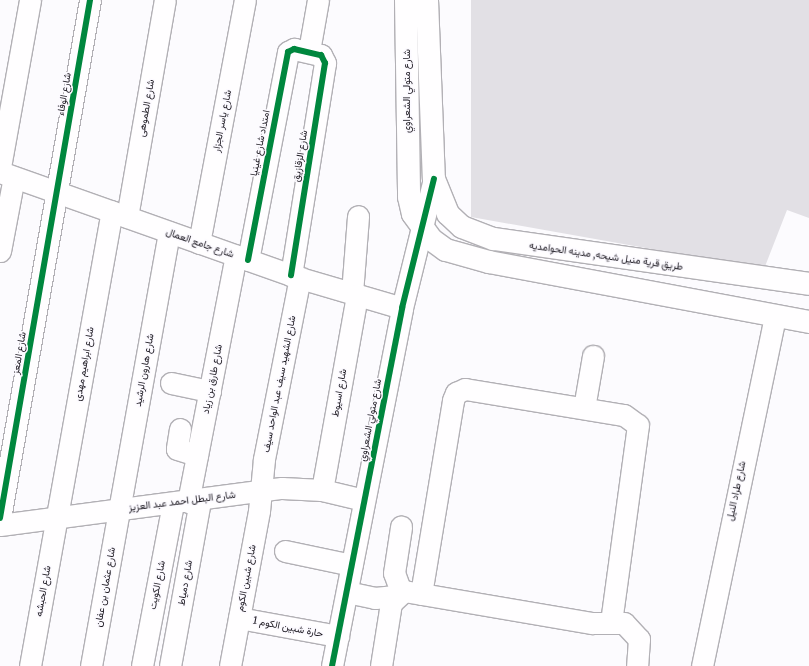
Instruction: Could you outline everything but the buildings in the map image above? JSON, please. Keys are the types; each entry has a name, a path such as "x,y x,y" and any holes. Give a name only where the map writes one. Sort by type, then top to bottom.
{"main road":[{"name":"شارع متولي الشعراوي","path":"406,0 407,181 413,214 421,228"},
{"name":"شارع متولي الشعراوي","path":"427,0 434,179"},
{"path":"406,24 428,23"},
{"name":"طريق قرية منيل شيحه, مدينه الحوامديه","path":"434,179 448,214 479,235 600,256 809,284"},
{"path":"421,228 446,250 462,255 595,284 809,322"},
{"path":"595,284 600,256"}],"street":[{"path":"0,251 5,172 30,0"},
{"name":"شارع الوفاء","path":"57,192 90,0"},
{"name":"شارع الطموهى","path":"120,214 165,0"},
{"name":"شارع ياسر الجزار","path":"199,243 245,0"},
{"path":"309,51 318,0"},
{"name":"امتداد شارع غينيا","path":"242,258 287,57 294,49 309,51"},
{"name":"شارع الزقازيق","path":"295,276 325,63 321,55 309,51"},
{"name":"شارع جامع العمال","path":"5,172 242,258 295,276 402,308"},
{"name":"شارع متولي الشعراوي","path":"332,666 402,308 434,179"},
{"name":"شارع المعز","path":"0,518 57,192"},
{"name":"شارع ابراهيم مهدى","path":"56,516 120,214"},
{"name":"شارع اسيوط","path":"322,490 355,294 358,216"},
{"name":"شارع هارون الرشيد","path":"119,509 169,232"},
{"name":"شارع طارق بن زياد","path":"187,502 210,391 242,258"},
{"name":"شارع الشهيد سيف عبد الواحد سيف","path":"260,490 295,276"},
{"name":"شارع طراد النيل","path":"702,666 774,316"},
{"path":"584,408 593,356"},
{"path":"171,384 210,391"},
{"path":"421,594 456,393 465,389 624,415 634,420 640,430 611,621"},
{"path":"180,429 177,449 197,455"},
{"name":"شارع البطل احمد عبد العزيز","path":"0,525 56,516 187,502 260,490 322,490 364,500"},
{"name":"شارع شبين الكوم","path":"230,666 260,490"},
{"name":"شارع الكويت","path":"142,666 187,502"},
{"name":"شارع دمياط","path":"170,666 187,502"},
{"name":"شارع عثمان بن عفان","path":"91,666 119,509"},
{"name":"شارع الحبشه","path":"30,666 56,516"},
{"path":"381,666 394,595 394,573 401,527"},
{"path":"285,551 349,580 383,589 394,595 421,594 592,623 611,621 624,623 636,632 640,647 637,666"},
{"name":"حارة شبين الكوم 1","path":"239,618 338,636"}],"cycle path":[{"path":"0,518 90,0"},
{"path":"248,260 288,52 294,49 321,55 325,63 291,275"},
{"path":"332,666 402,308 434,179"}]}
